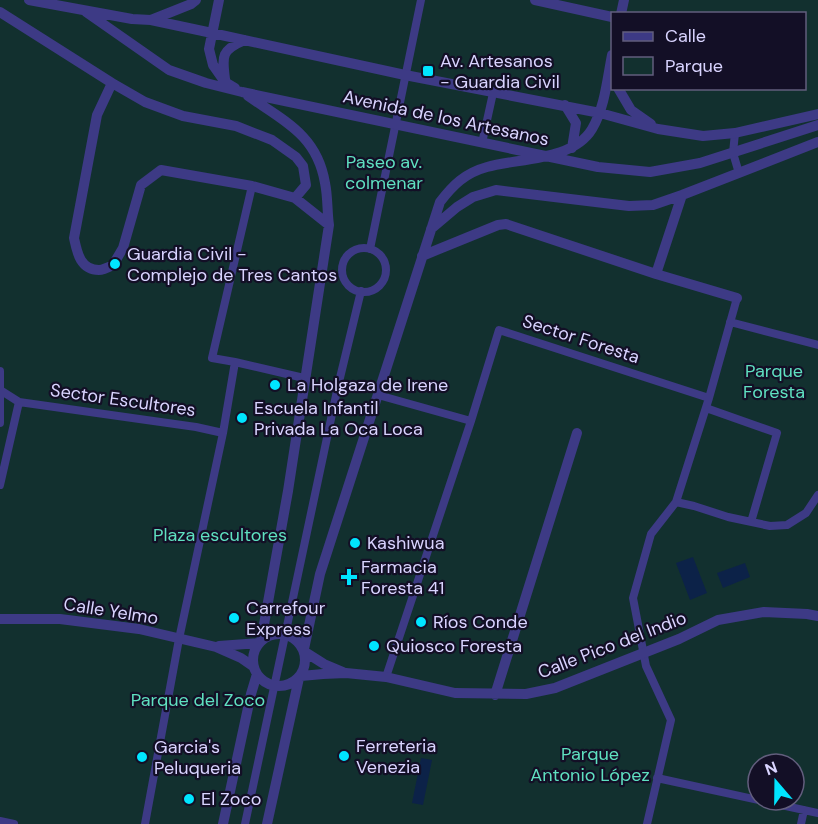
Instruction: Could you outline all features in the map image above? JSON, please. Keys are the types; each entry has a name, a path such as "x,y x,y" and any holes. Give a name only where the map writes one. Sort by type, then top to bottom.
{"street":[{"name":"Avenida de los Artesanos","path":"29,0 132,19 151,20 405,75 565,105 658,129 703,136 735,133 818,114"},
{"path":"151,20 196,0"},
{"path":"219,0 209,48 213,65 225,82 299,131 317,154 325,183 328,225 288,491 260,642 253,654 255,670 251,694 223,824"},
{"path":"370,249 421,0"},
{"path":"535,0 611,17"},
{"name":"Avenida de los Artesanos","path":"84,10 169,70 206,83 598,167 650,172 700,163 818,125"},
{"path":"0,12 145,102 183,116 236,126 272,140 296,157 303,166 306,185 295,198"},
{"path":"225,82 223,59 231,46 246,40"},
{"path":"267,824 300,677 306,663 304,650 320,574 440,202 453,185 486,167 572,148 590,132 600,113 611,64"},
{"path":"112,83 97,115 74,238 77,255 86,266 98,270 113,266 123,248 141,185 161,170 252,186 295,198 328,225"},
{"path":"619,90 631,110 658,129"},
{"path":"482,143 493,93"},
{"path":"565,105 576,123 572,148"},
{"path":"735,133 733,153 739,173"},
{"path":"431,229 473,197 496,189 629,206 653,205 818,142"},
{"path":"252,186 212,358 304,378"},
{"path":"656,274 682,195"},
{"path":"422,256 498,225 506,224 656,274 737,298 709,398 676,502 651,534 633,598 646,666 671,720 647,824"},
{"path":"363,248 377,252 383,258 386,274 376,288 361,291 348,285 342,272 345,259 350,253 363,248"},
{"path":"245,824 338,386 361,291"},
{"path":"730,322 818,345"},
{"name":"Sector Foresta","path":"386,677 500,330 709,398"},
{"path":"145,824 179,639 223,434 235,362"},
{"path":"0,371 0,423"},
{"name":"Sector Escultores","path":"0,390 19,402 195,427 223,434"},
{"path":"378,395 471,421"},
{"path":"0,485 19,402"},
{"path":"706,408 777,433 751,522"},
{"path":"495,695 577,433"},
{"path":"676,502 770,526 787,525 806,513 818,495"},
{"name":"Calle Pico del Indio","path":"274,686 287,685 300,677 346,673 386,677 455,693 526,694 555,688 679,639 718,620 764,612 818,615"},
{"name":"Calle Yelmo","path":"0,619 60,619 139,629 216,647"},
{"path":"216,647 260,642 273,634 286,634"},
{"name":"Calle Pico del Indio","path":"286,634 297,640 304,650 324,664 346,673"},
{"path":"216,647 241,658 255,670 264,682 274,686"},
{"path":"657,778 746,797"},
{"path":"0,821 14,824"}],"green space":[{"path":"0,0 818,0 818,824 0,824"}],"water":[{"path":"693,557 707,593 690,600 676,563"},
{"path":"745,563 750,577 723,588 717,573"},
{"path":"421,758 432,760 423,805 412,803"}],"place":[{"name":"Av. Artesanos - Guardia Civil","path":"428,71"},
{"name":"Guardia Civil - Complejo de Tres Cantos","path":"115,264"},
{"name":"La Holgaza de Irene","path":"275,385"},
{"name":"Escuela Infantil Privada La Oca Loca","path":"242,418"},
{"name":"Kashiwua","path":"355,543"},
{"name":"Farmacia Foresta 41","path":"349,577"},
{"name":"Carrefour Express","path":"234,618"},
{"name":"Ríos Conde","path":"421,622"},
{"name":"Quiosco Foresta","path":"374,646"},
{"name":"Ferreteria Venezia","path":"344,756"},
{"name":"Garcia's Peluqueria","path":"142,757"},
{"name":"El Zoco","path":"189,799"}],"park label":[{"name":"Paseo av. colmenar","path":"384,172"},
{"name":"Parque Foresta","path":"774,382"},
{"name":"Plaza escultores","path":"220,535"},
{"name":"Parque del Zoco","path":"198,700"},
{"name":"Parque Antonio López","path":"590,764"}]}
